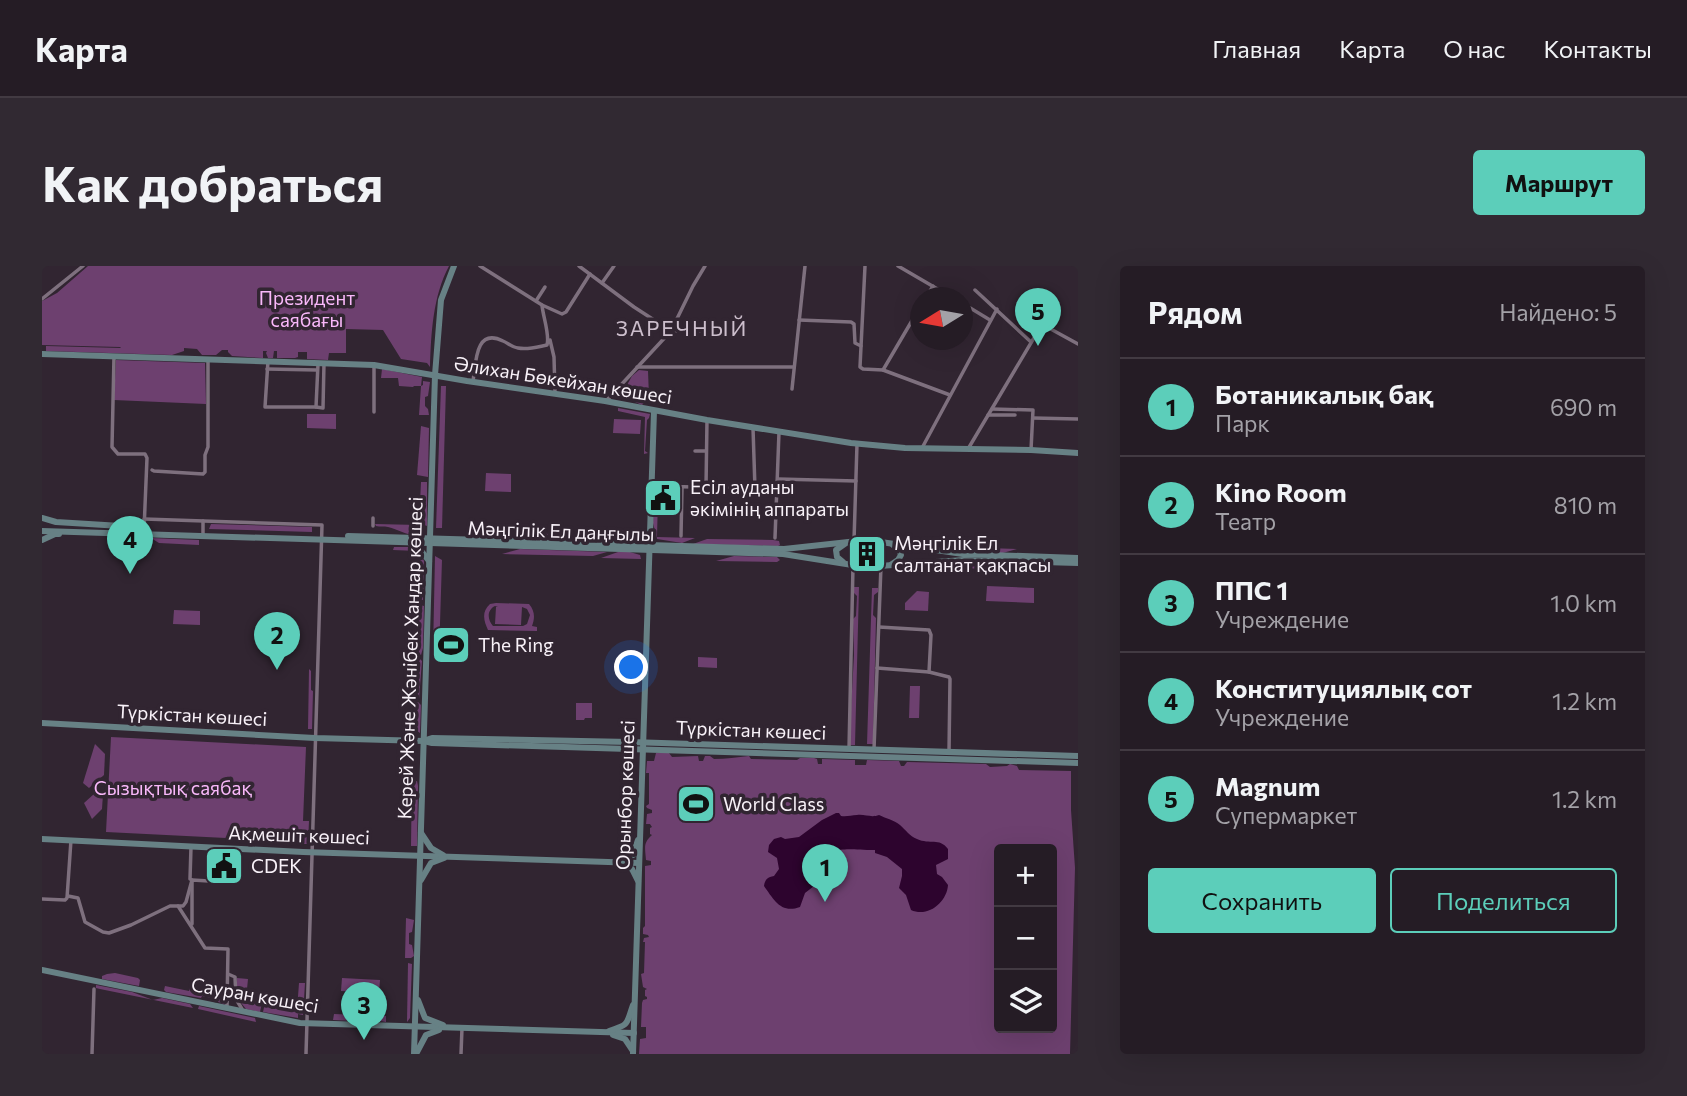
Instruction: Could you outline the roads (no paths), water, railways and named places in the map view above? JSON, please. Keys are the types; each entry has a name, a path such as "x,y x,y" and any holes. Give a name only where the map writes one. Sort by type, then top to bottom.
{"main road":[{"name":"Керей Және Жәнібек Хандар көшесі","path":"415,1054 435,375 441,300 454,266"},
{"name":"Әлихан Бөкейхан көшесі","path":"42,354 208,359 267,365 321,362 374,365 857,443 1078,453"},
{"name":"Орынбор көшесі","path":"633,1053 653,411"},
{"path":"42,518 56,522 121,526 132,532"},
{"name":"Мәңгілік Ел даңғылы","path":"42,529 649,547 783,554 851,567 881,569 890,565 964,559 1061,560"},
{"path":"649,529 656,539 669,548 655,556 648,566 633,547 649,529"},
{"name":"Мәңгілік Ел даңғылы","path":"132,532 144,530 203,534"},
{"path":"42,540 55,534 121,536 132,532"},
{"name":"Мәңгілік Ел даңғылы","path":"321,537 430,541"},
{"name":"Мәңгілік Ел даңғылы","path":"669,548 784,548 867,540 963,554 1061,560"},
{"path":"406,542 419,548 429,561"},
{"path":"851,542 836,551 837,557 851,567"},
{"path":"881,542 894,546 901,552 898,560 890,565"},
{"path":"1061,560 1078,560"},
{"path":"1061,560 1078,560"},
{"name":"Түркістан көшесі","path":"42,723 315,738 424,741 432,738 850,752 1078,763"},
{"name":"Түркістан көшесі","path":"872,754 949,752 1078,756"},
{"path":"419,882 431,863 445,856 431,848 421,833"},
{"path":"613,862 633,855 640,834"},
{"name":"Ақмешіт көшесі","path":"42,839 312,852 639,863"},
{"path":"613,862 630,868 638,881"},
{"name":"Сауран көшесі","path":"42,970 241,1012 307,1023 634,1033"},
{"path":"416,994 425,1018 452,1028"},
{"path":"604,1032 624,1026 628,1022 635,998"},
{"path":"415,1054 427,1034 452,1028"},
{"path":"604,1032 625,1039 633,1053"}],"street":[{"path":"42,299 83,266"},
{"path":"480,266 542,305 562,314 566,312 590,274"},
{"path":"579,266 671,331 738,331"},
{"path":"602,283 614,266"},
{"path":"605,401 671,331 705,266"},
{"path":"792,389 805,266"},
{"path":"865,266 859,365 863,369 883,370 950,395"},
{"path":"898,266 933,286"},
{"path":"536,301 545,287"},
{"path":"975,290 1031,342"},
{"path":"542,305 554,357 555,394"},
{"path":"922,448 997,309"},
{"path":"973,310 990,320"},
{"path":"543,318 553,311"},
{"path":"799,320 851,322 854,324 855,343 861,346"},
{"path":"883,370 910,324"},
{"path":"968,449 1041,326 1078,344"},
{"path":"472,382 480,344 487,337 527,349 547,345 549,338"},
{"path":"114,356 112,447 118,454 145,454 147,458 144,530"},
{"path":"152,470 205,472 208,447 208,359"},
{"path":"317,370 267,365 265,407 323,408 321,362"},
{"path":"316,407 317,370 321,362"},
{"path":"374,365 374,412"},
{"path":"637,367 794,367"},
{"path":"992,409 1033,410 1031,450"},
{"path":"988,415 1015,415"},
{"path":"1032,418 1078,419"},
{"path":"706,487 707,420"},
{"path":"753,427 755,489"},
{"path":"775,538 779,431"},
{"path":"851,542 857,443"},
{"path":"695,451 706,451"},
{"path":"778,479 856,481"},
{"path":"651,486 777,489"},
{"path":"681,536 682,487"},
{"path":"373,518 373,526"},
{"path":"144,519 322,525 306,1054"},
{"path":"203,534 204,521"},
{"path":"850,752 851,567"},
{"path":"872,754 881,569"},
{"path":"879,627 929,630 929,672"},
{"path":"877,668 929,672 950,679 949,752"},
{"path":"42,899 65,900 68,896 71,840"},
{"path":"191,846 192,926"},
{"path":"68,896 78,898 85,922 109,933 170,906 183,906 192,880"},
{"path":"192,880 209,881"},
{"path":"178,906 205,948 228,949 227,1008"},
{"path":"228,974 235,977 236,999 242,1008 241,1012"},
{"path":"92,1054 94,989"},
{"path":"461,1054 462,1028"}],"place":[{"name":"Magnum","path":"1038,346"},
{"name":"Есіл ауданы әкімінің аппараты","path":"663,498"},
{"name":"Мәңгілік Ел салтанат қақпасы","path":"867,554"},
{"name":"Конституциялық сот","path":"130,574"},
{"name":"The Ring","path":"451,645"},
{"name":"Kino Room","path":"277,670"},
{"name":"World Class","path":"696,804"},
{"name":"CDEK","path":"224,866"},
{"name":"Ботаникалық бақ","path":"825,902"},
{"name":"ППС 1","path":"364,1040"}],"district":[{"name":"ЗАРЕЧНЫЙ","path":"682,329"}],"park label":[{"name":"Президент саябағы","path":"307,309"},
{"name":"Сызықтық саябақ","path":"173,788"}]}
